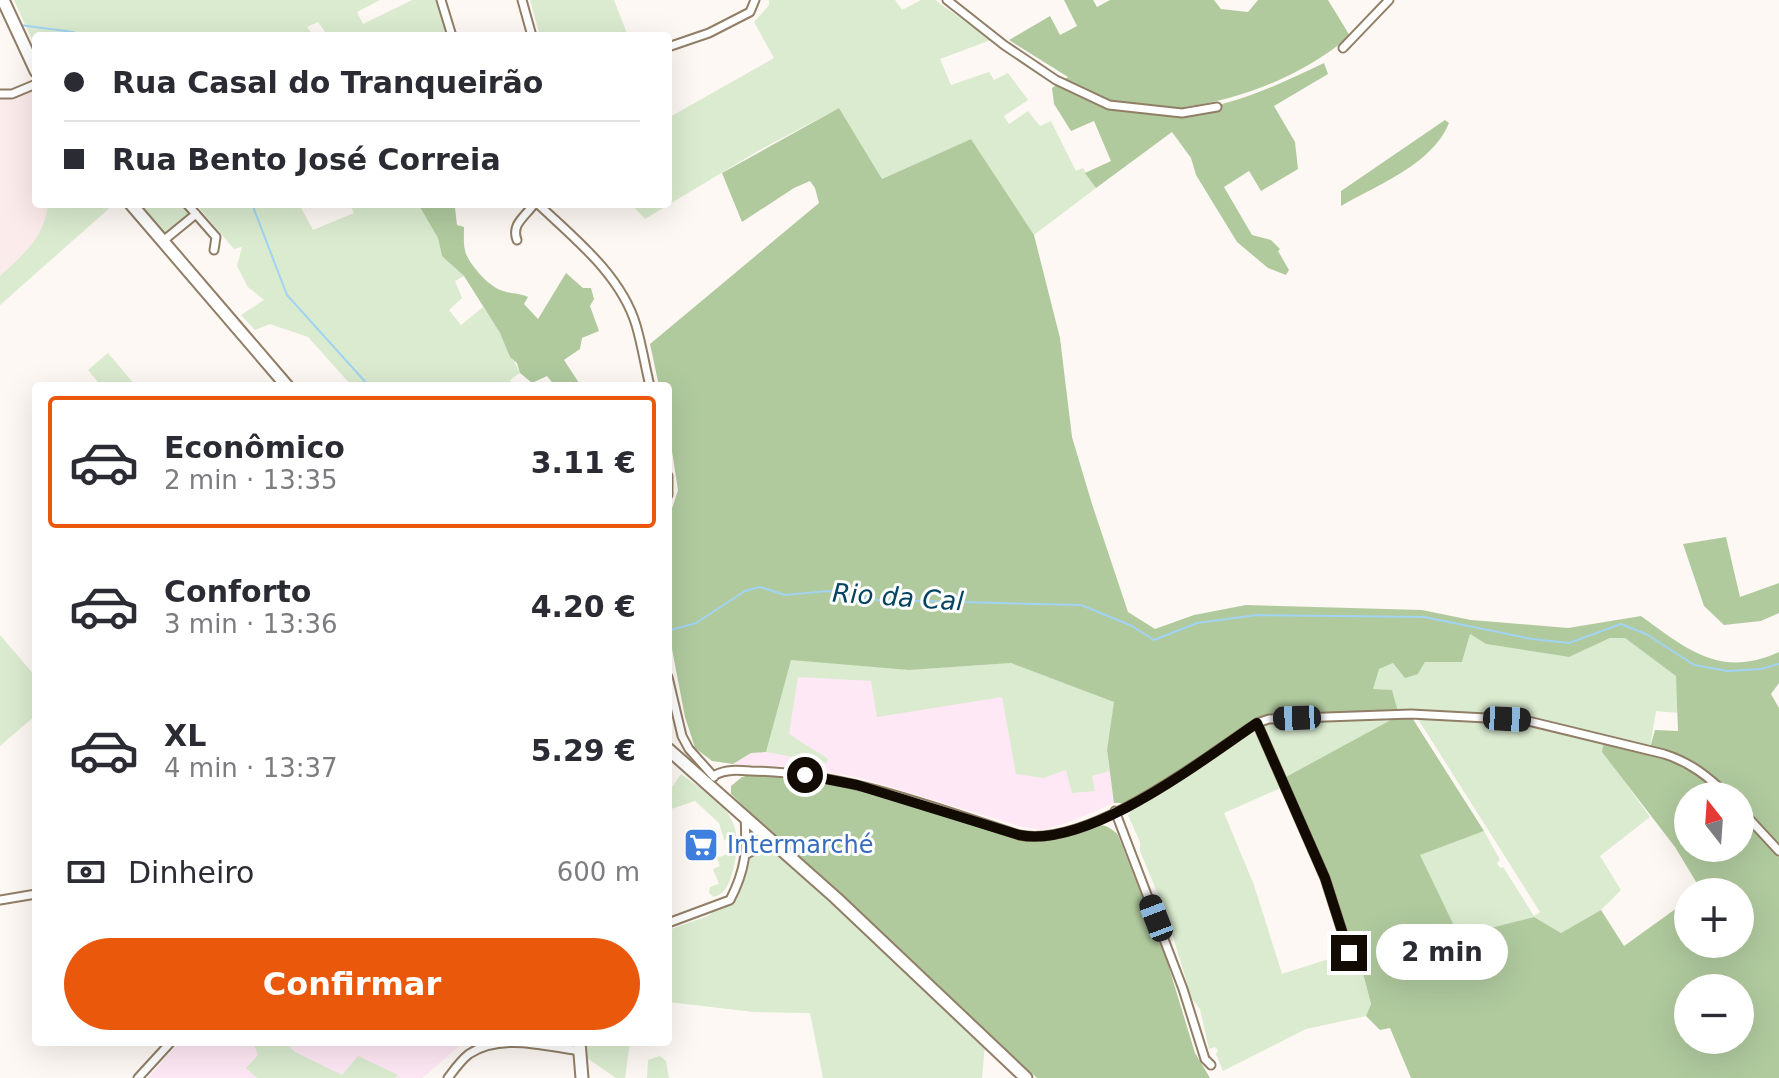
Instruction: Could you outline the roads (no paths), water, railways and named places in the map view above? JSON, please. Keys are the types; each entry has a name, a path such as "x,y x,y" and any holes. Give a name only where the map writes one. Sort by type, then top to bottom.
{"main road":[{"path":"5,6 32,63"},
{"path":"134,208 284,382"},
{"path":"672,752 712,780 745,815 1026,1078"},
{"path":"579,1047 582,1078"}],"street":[{"path":"441,0 451,32"},
{"path":"522,0 531,32"},
{"path":"672,46 709,33 750,12 755,0"},
{"path":"947,0 1004,45 1056,80 1109,105 1182,113 1217,107"},
{"path":"1343,48 1389,0"},
{"path":"0,94 12,94 32,86"},
{"path":"191,208 216,237 214,250"},
{"path":"517,240 517,223 532,208"},
{"path":"540,208 590,252 622,295 635,322 649,382"},
{"path":"163,241 196,214"},
{"path":"672,694 682,736 712,780 737,770 796,773 857,785 1030,837 1044,837 1076,828 1148,796 1257,723 1269,719 1411,714 1524,720 1676,758 1715,782"},
{"path":"1257,723 1325,878 1349,953"},
{"path":"1115,811 1183,989 1205,1059 1211,1065"},
{"path":"672,922 730,900 740,880 747,854 745,815"},
{"path":"1754,824 1779,851"},
{"path":"747,854 772,840"},
{"path":"0,900 32,895"},
{"path":"138,1078 167,1046"},
{"path":"448,1078 467,1056 491,1046"}],"waterway":[{"name":"Rio da Cal","path":"20,25 73,32"},
{"name":"Rio da Cal","path":"254,208 287,295 365,382"},
{"path":"672,630 696,623 745,591 760,587 785,595 828,591 878,600 1081,605 1132,626 1154,640 1197,623 1257,615 1424,617 1532,639 1569,643 1621,624 1648,635 1694,665 1728,671 1761,669 1779,664"}],"place":[{"name":"Intermarché","path":"701,845"}]}
